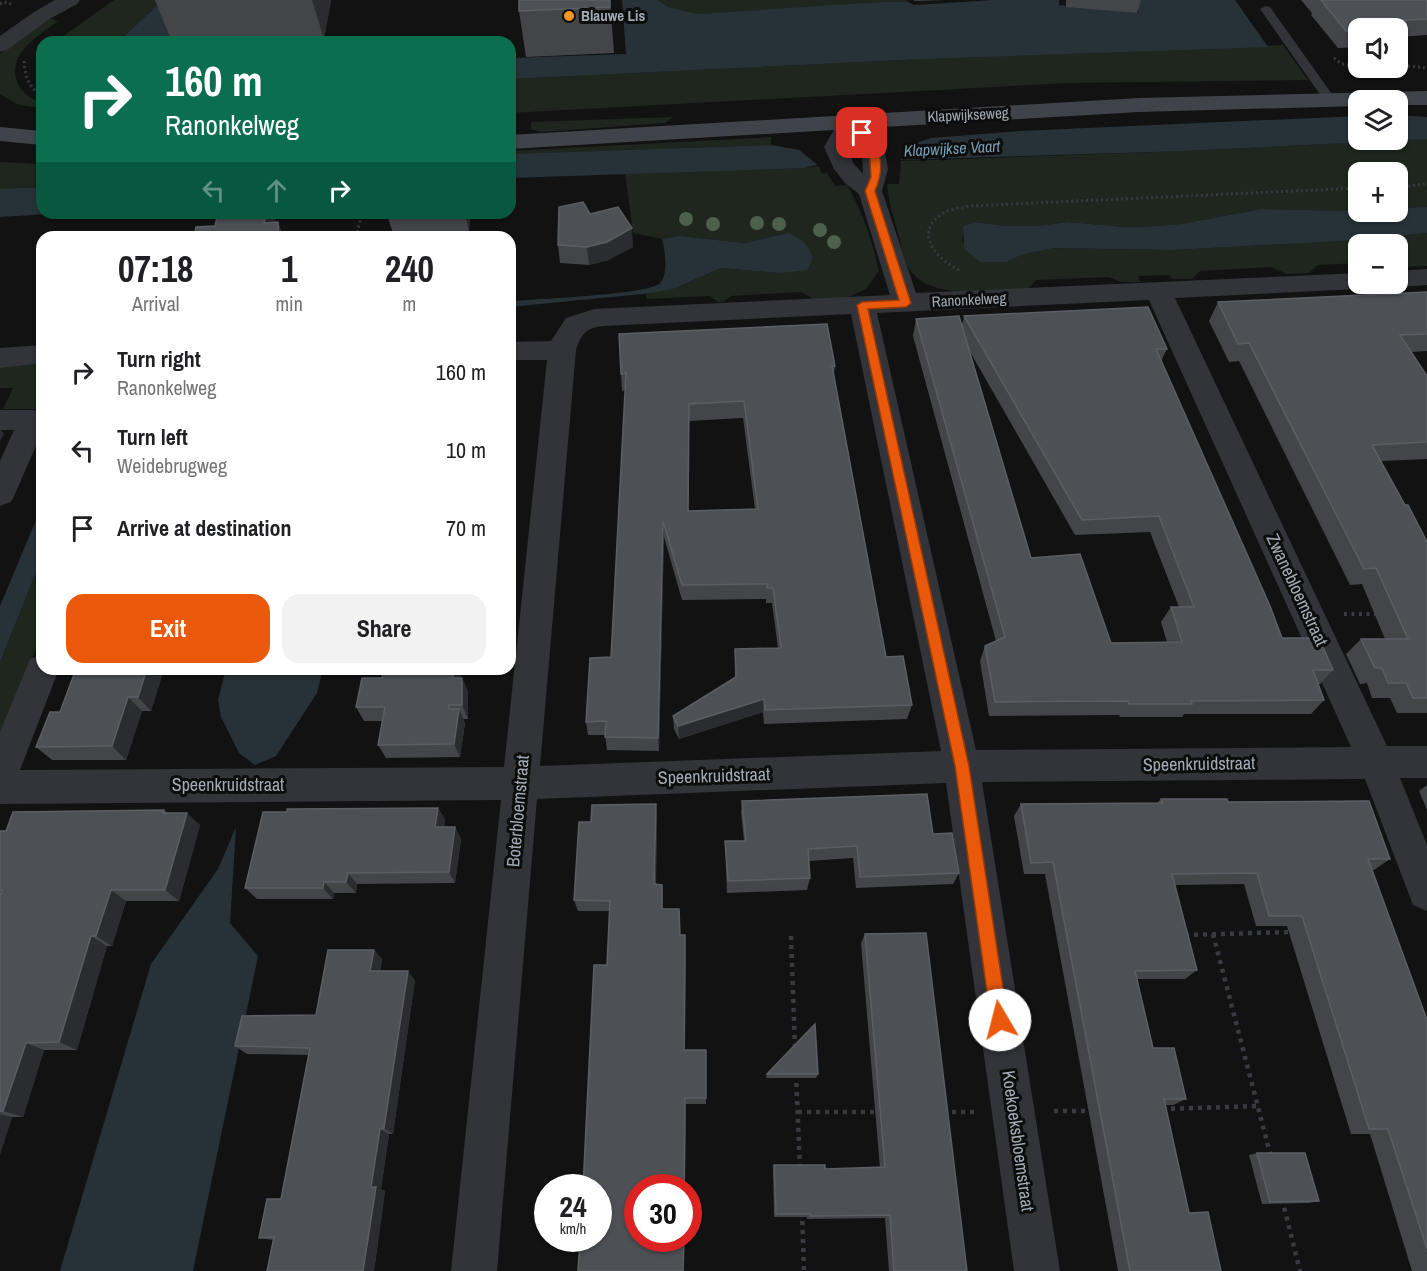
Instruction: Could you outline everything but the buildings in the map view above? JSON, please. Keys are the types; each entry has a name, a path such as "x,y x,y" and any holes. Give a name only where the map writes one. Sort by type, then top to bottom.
{"main road":[{"name":"Klapwijkseweg","path":"516,142 1139,105 1427,98"},
{"path":"0,114 36,117"},
{"path":"0,134 36,137"}],"street":[{"path":"0,24 38,0"},
{"path":"0,46 41,16 70,0"},
{"path":"850,121 874,154 876,177 870,191"},
{"path":"850,121 839,156 853,178 870,191 906,303"},
{"path":"1408,278 1427,277"},
{"name":"Ranonkelweg","path":"562,350 567,333 573,325 590,318 1348,282"},
{"name":"Zwanebloemstraat","path":"1159,292 1376,762 1427,892"},
{"name":"Koekoeksbloemstraat","path":"862,305 962,766 1037,1271"},
{"path":"516,351 562,350"},
{"name":"Boterbloemstraat","path":"474,1271 562,350"},
{"path":"0,358 36,355"},
{"path":"0,420 33,420 0,494"},
{"path":"0,777 40,675"},
{"name":"Speenkruidstraat","path":"0,786 521,783 962,766 1427,762"}],"lane":[{"path":"1266,9 1330,100"}],"path":[{"path":"27,54 24,71 36,92"},
{"path":"1332,56 1336,62 1348,65"},
{"path":"1408,66 1427,68"},
{"path":"1408,186 1427,184"},
{"path":"964,272 946,265 933,254 929,239 933,224 946,212 969,206 1265,190 1348,188"},
{"path":"1179,935 1303,931"},
{"path":"1213,934 1272,1161"},
{"path":"790,936 795,1053"},
{"path":"796,1065 800,1180"},
{"path":"1281,1194 1300,1271"},
{"path":"801,1203 804,1271"}],"shaded area":[{"path":"114,0 163,0 124,36 63,36"},
{"path":"658,0 907,0 908,2 698,14 668,7"},
{"path":"48,18 58,21 36,36 22,52 15,68 16,78 22,91 36,100 36,107 19,105 0,94 0,54"},
{"path":"1283,45 1308,80 1068,83 516,113 516,79"},
{"path":"673,117 665,123 541,132 531,129 531,122"},
{"path":"771,137 771,145 516,154 516,151"},
{"path":"1427,139 1427,207 1408,208 1408,162 1348,162 1348,212 1261,209 1181,224 1125,227 1068,222 1038,226 1006,226 975,222 964,226 962,241 981,262 1007,262 1021,255 1054,248 1172,250 1348,241 1348,264 1318,265 1309,273 1287,274 1271,267 1200,271 1192,279 1172,279 1169,275 1138,276 1140,282 1121,282 1109,277 1036,280 1028,289 962,292 929,285 916,277 907,265 891,209 887,184 899,184 901,161 1348,143 1348,150 1408,150 1408,140"},
{"path":"0,162 36,164 36,187 0,189"},
{"path":"819,166 822,174 827,173 835,186 847,185 858,206 879,271 866,289 844,299 816,300 801,292 731,296 723,302 718,302 710,296 647,299 646,294 673,289 721,268 780,273 788,233 745,243 680,236 662,239 633,233 625,173"},
{"path":"1427,233 1427,266 1408,267 1408,235"},
{"path":"36,361 36,409 3,409 13,388 0,388 0,364"},
{"path":"36,573 36,649 0,741 0,662"}],"water":[{"path":"163,0 204,0 174,36 124,36"},
{"path":"622,0 658,0 668,7 698,14 882,2 908,2 914,5 993,0 1059,0 1059,5 1138,13 1138,0 1235,0 1268,47 925,59 516,79 516,58 626,54"},
{"name":"Klapwijkse Vaart","path":"1348,116 1348,143 1185,151 899,160 820,164 805,168 516,178 516,154 771,145 800,150 910,145 931,138 1020,131"},
{"path":"1408,116 1427,117 1427,139 1408,140"},
{"path":"36,187 36,215 0,217 0,189"},
{"path":"1427,207 1427,233 1348,234 1348,241 1344,241 1172,250 1054,248 1021,255 1007,262 981,262 964,249 963,226 975,222 1006,226 1038,226 1068,222 1125,227 1159,226 1261,209 1348,211 1348,222 1408,222 1408,208"},
{"path":"788,233 801,240 813,258 807,270 780,273 721,268 673,289 652,293 516,306 516,301 612,294 649,288 659,284 665,269 662,239 680,236 745,243"},
{"path":"36,520 36,573 0,662 0,606"},
{"path":"224,675 322,675 317,693 276,756 255,765 239,753 221,717 218,700"},
{"path":"236,827 230,923 258,956 193,1271 60,1271 151,964 218,869"}],"pier":[{"path":"911,143 900,161 819,166 798,149"}],"place":[{"name":"Blauwe Lis","path":"569,16"}],"route":[{"path":"862,133 873,145 876,177 870,191 906,303 862,305 962,766 1000,1020"}]}
